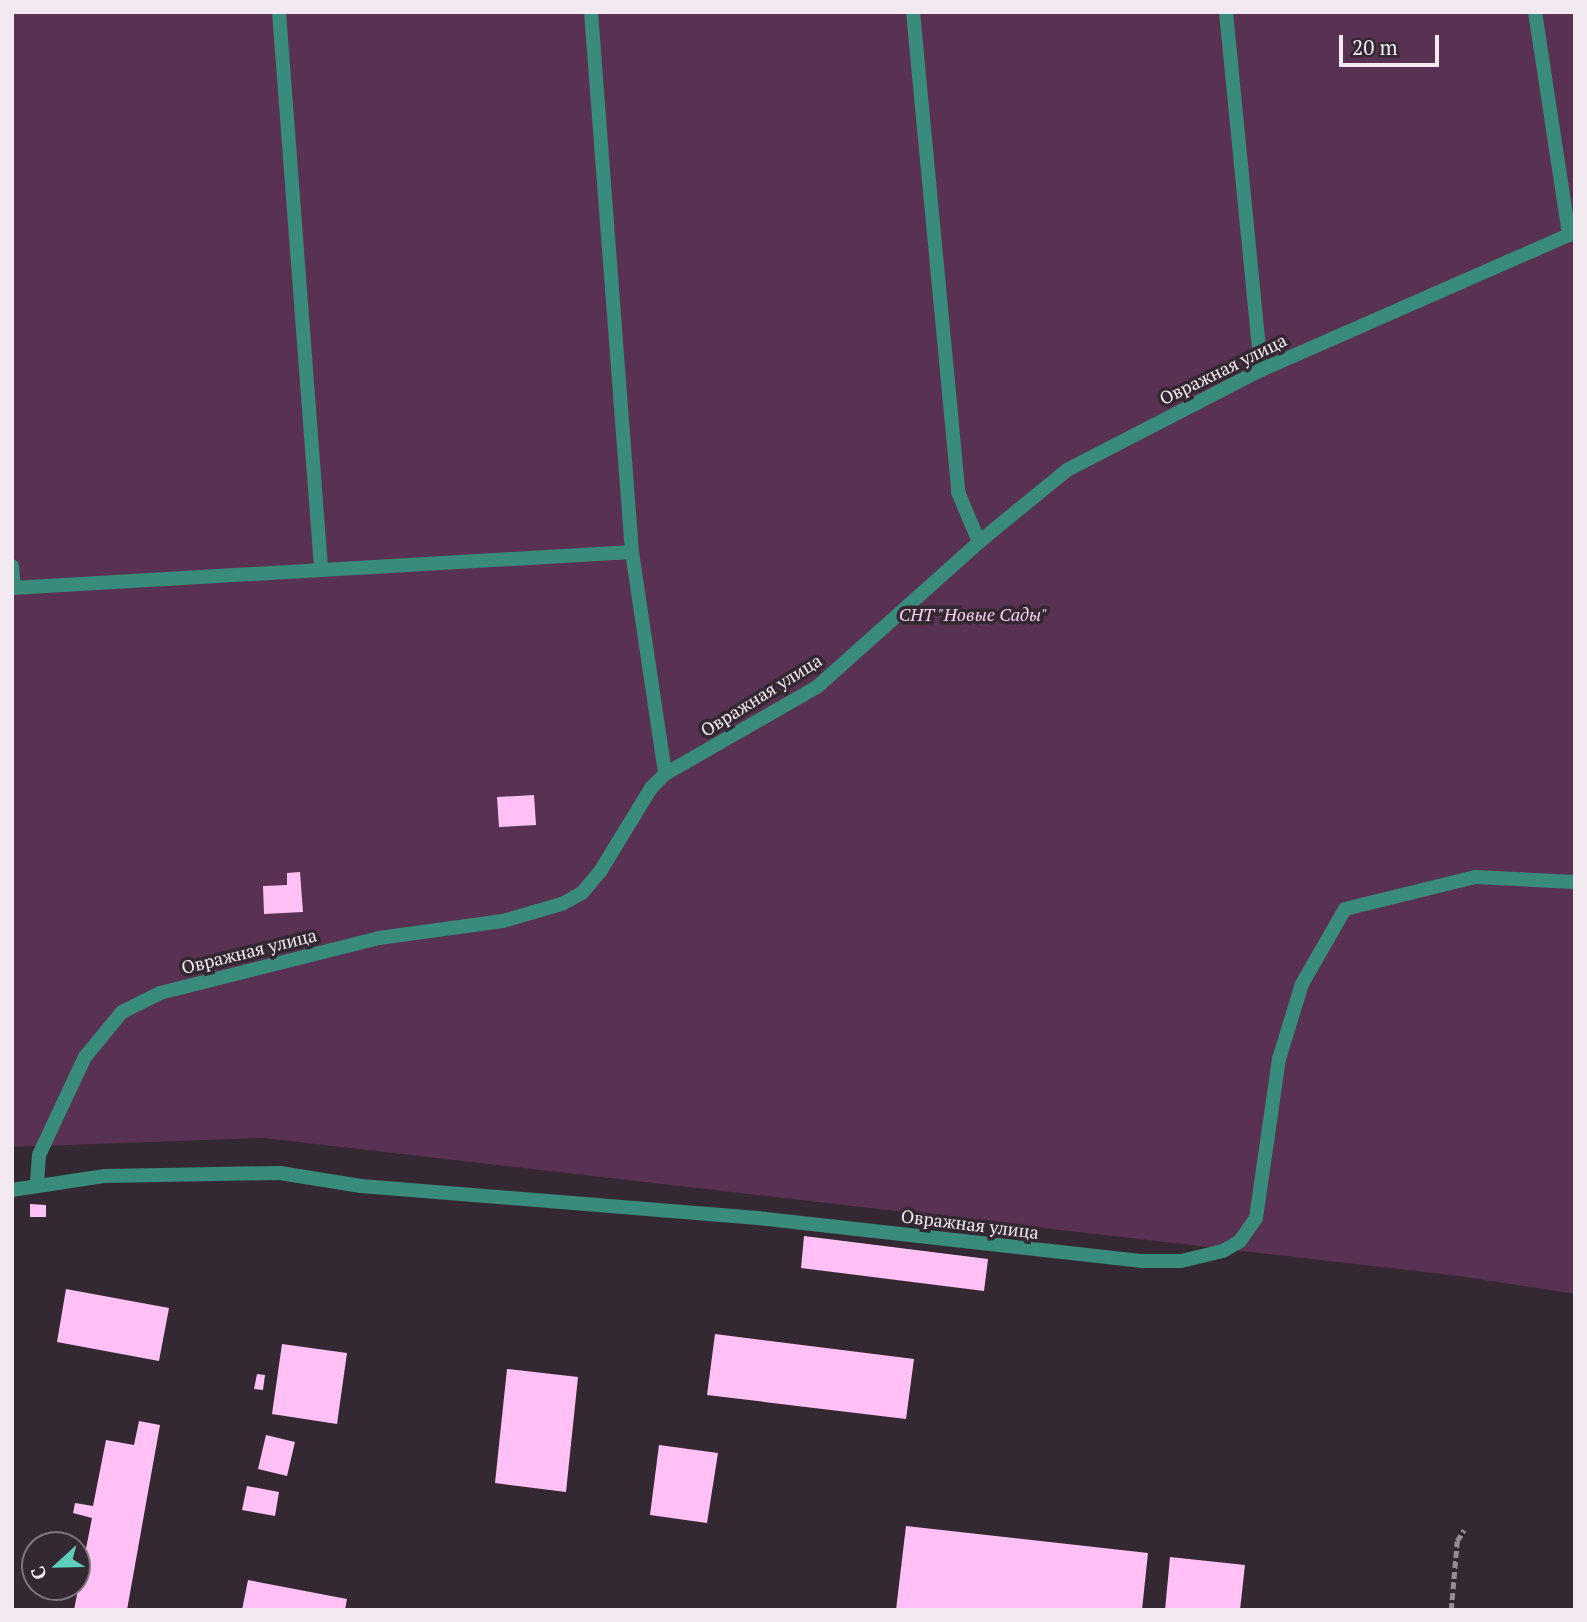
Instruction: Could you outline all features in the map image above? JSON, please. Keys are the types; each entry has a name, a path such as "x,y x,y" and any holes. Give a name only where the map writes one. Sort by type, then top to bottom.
{"street":[{"path":"279,12 321,568"},
{"path":"591,12 632,552 665,775"},
{"path":"914,12 958,492 979,542"},
{"path":"1226,12 1261,370"},
{"path":"1535,12 1572,234"},
{"name":"Овражная улица","path":"37,1183 39,1155 85,1057 122,1012 160,993 379,938 503,921 562,904 582,893 601,870 651,788 665,775 817,687 979,542 1067,470 1261,370 1572,234"},
{"path":"12,566 13,588 632,552"},
{"name":"Овражная улица","path":"12,1190 37,1183 105,1176 280,1173 361,1185 758,1218 1143,1261 1181,1261 1223,1251 1240,1241 1256,1217 1279,1059 1302,984 1345,909 1475,877 1575,882"}],"path":[{"path":"1451,1610 1457,1541 1464,1530"}],"green space":[{"name":"СНТ \"Новые Сады\"","path":"12,12 1575,12 1575,1294 1459,1276 264,1138 12,1147"}],"building":[{"path":"534,795 536,825 499,827 497,797"},
{"path":"300,872 303,912 264,914 263,886 287,885 287,873"},
{"path":"30,1204 46,1205 46,1217 30,1217"},
{"path":"804,1236 988,1259 984,1291 801,1268"},
{"path":"66,1289 169,1308 159,1361 57,1342"},
{"path":"715,1334 914,1359 906,1419 707,1395"},
{"path":"282,1344 347,1353 337,1424 272,1414"},
{"path":"507,1369 578,1377 566,1492 495,1483"},
{"path":"257,1374 265,1375 263,1390 254,1389"},
{"path":"139,1421 160,1425 127,1610 74,1610 76,1601 91,1601 89,1531 92,1518 73,1513 75,1503 93,1506 106,1440 134,1445"},
{"path":"266,1435 295,1442 287,1476 258,1469"},
{"path":"659,1445 718,1453 707,1523 650,1515"},
{"path":"247,1486 279,1492 275,1516 242,1510"},
{"path":"906,1526 1148,1553 1142,1610 896,1610"},
{"path":"1170,1557 1245,1565 1240,1610 1165,1610"},
{"path":"248,1580 347,1599 345,1610 242,1610"}]}
